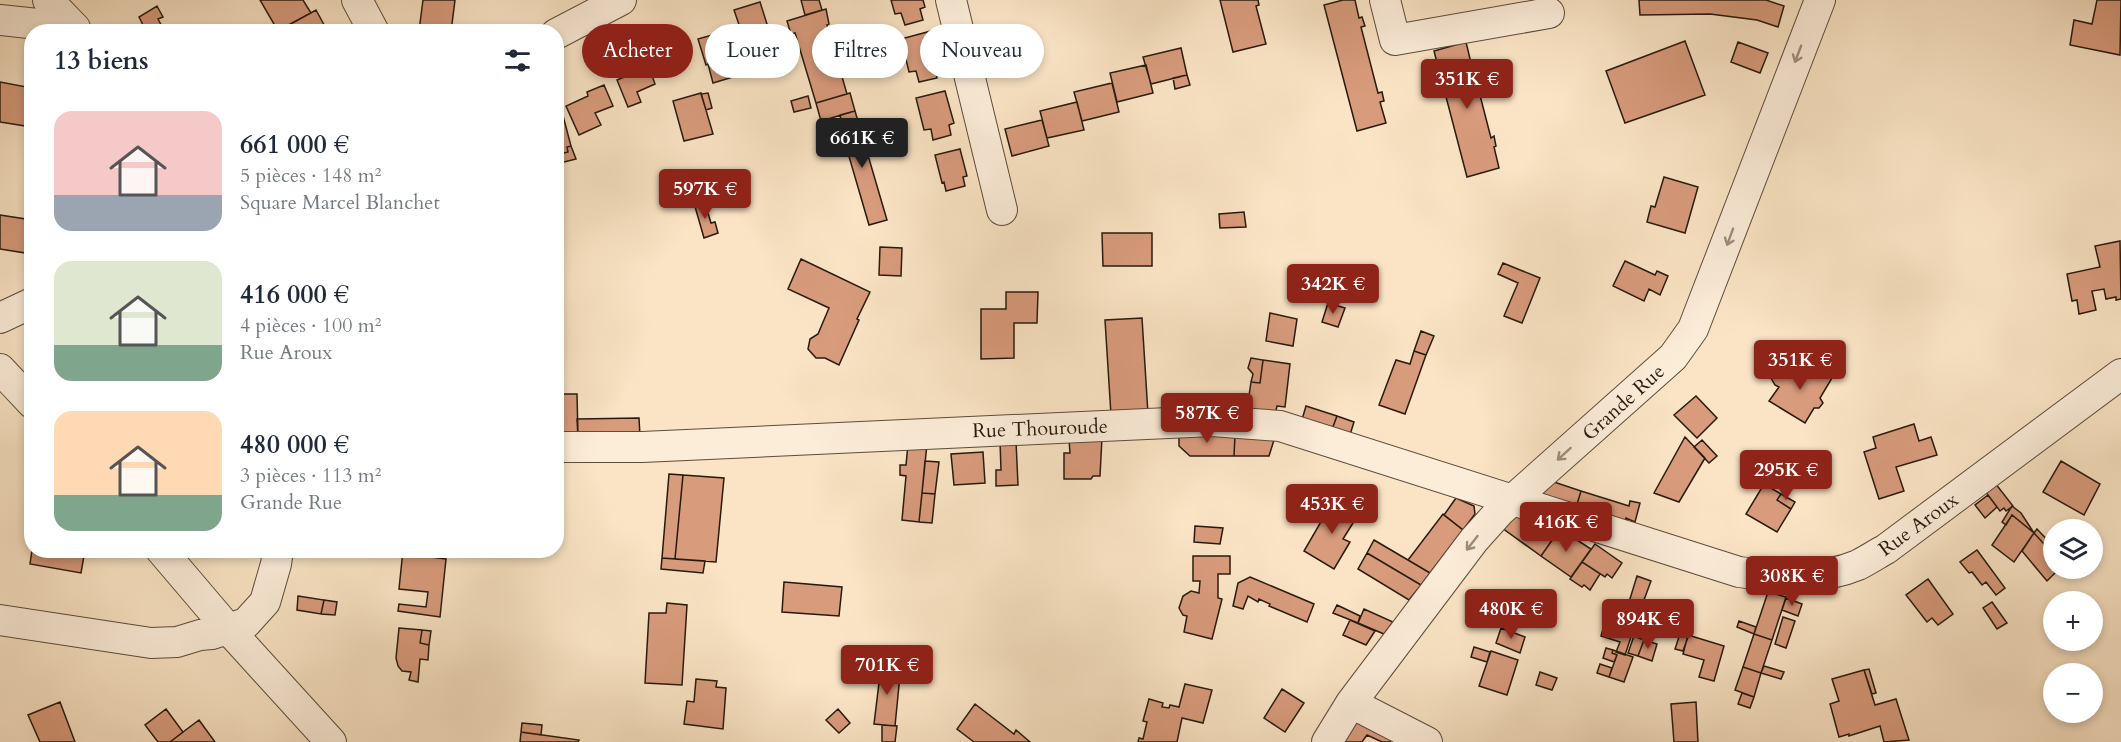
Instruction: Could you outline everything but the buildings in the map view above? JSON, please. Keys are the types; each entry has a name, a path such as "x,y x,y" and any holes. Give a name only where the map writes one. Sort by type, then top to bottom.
{"street":[{"path":"48,0 71,24"},
{"path":"357,0 370,24"},
{"path":"564,30 621,0"},
{"path":"951,0 1002,210"},
{"path":"1384,0 1395,40 1549,13"},
{"name":"Grande Rue","path":"1327,742 1351,703 1474,540 1511,500 1673,357 1693,329 1820,0"},
{"path":"0,20 38,24"},
{"path":"0,318 24,307"},
{"path":"0,369 24,394"},
{"name":"Rue Aroux","path":"1511,500 1739,572 1801,577 1830,574 1858,565 1886,549 2121,374"},
{"name":"Rue Thouroude","path":"564,447 654,446 1212,421 1280,426 1511,500"},
{"path":"168,558 229,630 331,742"},
{"path":"1,614 151,643 177,642 229,630 246,623 265,602 277,558"},
{"path":"1351,703 1427,742"}]}
